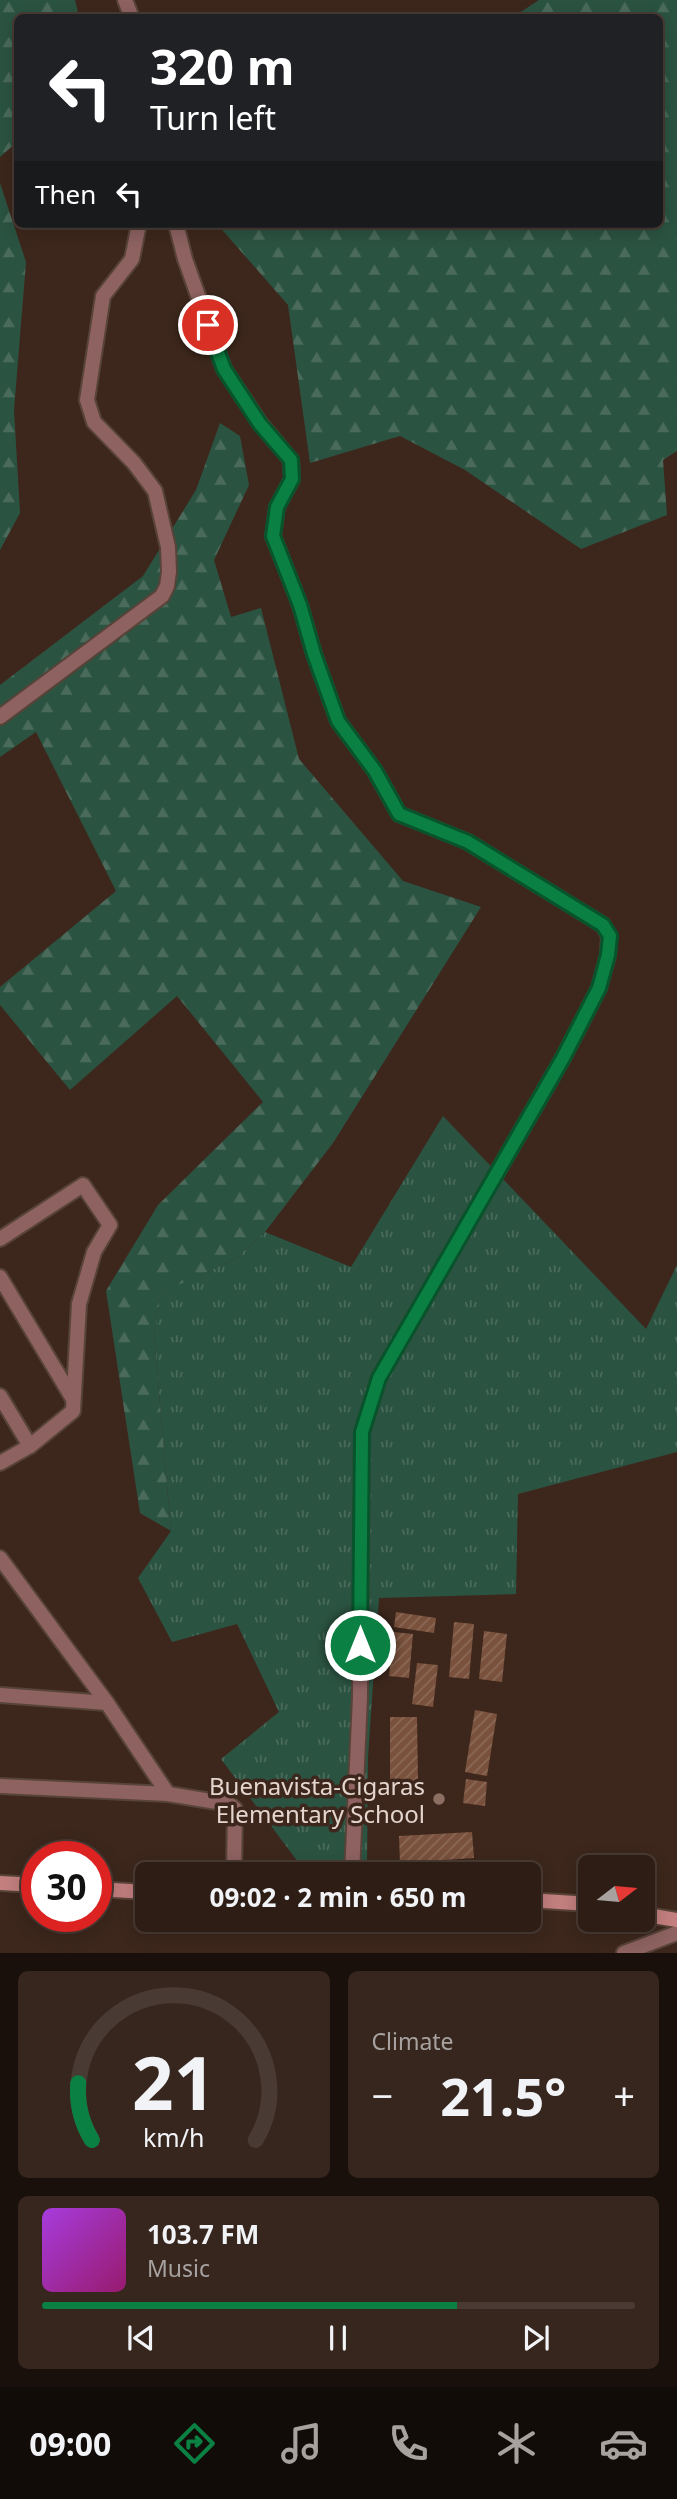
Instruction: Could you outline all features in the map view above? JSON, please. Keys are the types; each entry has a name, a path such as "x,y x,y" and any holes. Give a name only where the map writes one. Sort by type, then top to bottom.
{"main road":[{"path":"0,1883 21,1884"},
{"path":"112,1890 135,1891"},
{"path":"541,1901 578,1903"},
{"path":"655,1916 677,1920"}],"street":[{"path":"0,717 162,596 167,586 168,547 155,491 134,463 94,422 87,400 103,296 132,259 138,228"},
{"path":"177,228 185,259 224,369 260,424 291,460 292,479 277,507 273,536 300,605 338,721 375,771 399,814 468,842 603,925 610,936 599,988 563,1058 391,1354 379,1378 362,1432 359,1697 352,1862"},
{"path":"0,1239 83,1185 110,1225 94,1252 79,1304 72,1410 30,1446 0,1463"},
{"path":"0,1277 73,1399"},
{"path":"0,1396 30,1446"},
{"path":"0,1558 107,1703 168,1794"},
{"path":"0,1695 107,1703"},
{"path":"0,1786 168,1794 229,1804 235,1809 234,1862"},
{"path":"624,1953 677,1933"}],"green space":[{"path":"0,0 75,0 78,14 14,14 14,145 0,157"},
{"path":"539,0 677,0 677,451 663,460 667,515 581,549 465,470 400,436 310,463 288,305 221,228 663,228 663,14 518,14"},
{"path":"0,183 26,262 14,410 20,513 0,550"},
{"path":"220,423 240,436 249,485 214,560 231,617 261,608 299,759 403,881 481,907 333,1143 265,1232 235,1259 161,1293 154,1334 171,1531 140,1513 106,1291 158,1205 263,1102 177,996 70,1090 0,1005 0,987 116,891 36,732 0,757 0,685 143,576 196,490"},
{"path":"443,1116 646,1329 677,1265 677,1452 518,1494 516,1594 379,1598 368,1757 367,1862 298,1862 221,1759 279,1712 237,1624 172,1642 138,1578 171,1531 154,1334 161,1292 235,1259 265,1232 351,1267"}],"building":[{"path":"396,1612 436,1618 434,1633 394,1627"},
{"path":"454,1622 474,1624 469,1679 449,1677"},
{"path":"484,1631 507,1634 502,1682 479,1679"},
{"path":"393,1632 413,1634 409,1678 389,1676"},
{"path":"417,1663 438,1665 433,1707 412,1704"},
{"path":"475,1710 497,1714 487,1776 465,1772"},
{"path":"390,1717 417,1717 418,1782 390,1782"},
{"path":"466,1779 487,1782 485,1806 463,1803"},
{"path":"472,1832 474,1858 400,1862 399,1836"}],"place":[{"name":"Buenavista-Cigaras Elementary School","path":"439,1799"}],"route":[{"path":"208,325 224,369 260,424 291,460 292,479 277,507 273,536 300,605 338,721 375,771 399,814 468,842 603,925 610,936 599,988 563,1058 379,1378 362,1432 360,1645"}]}
